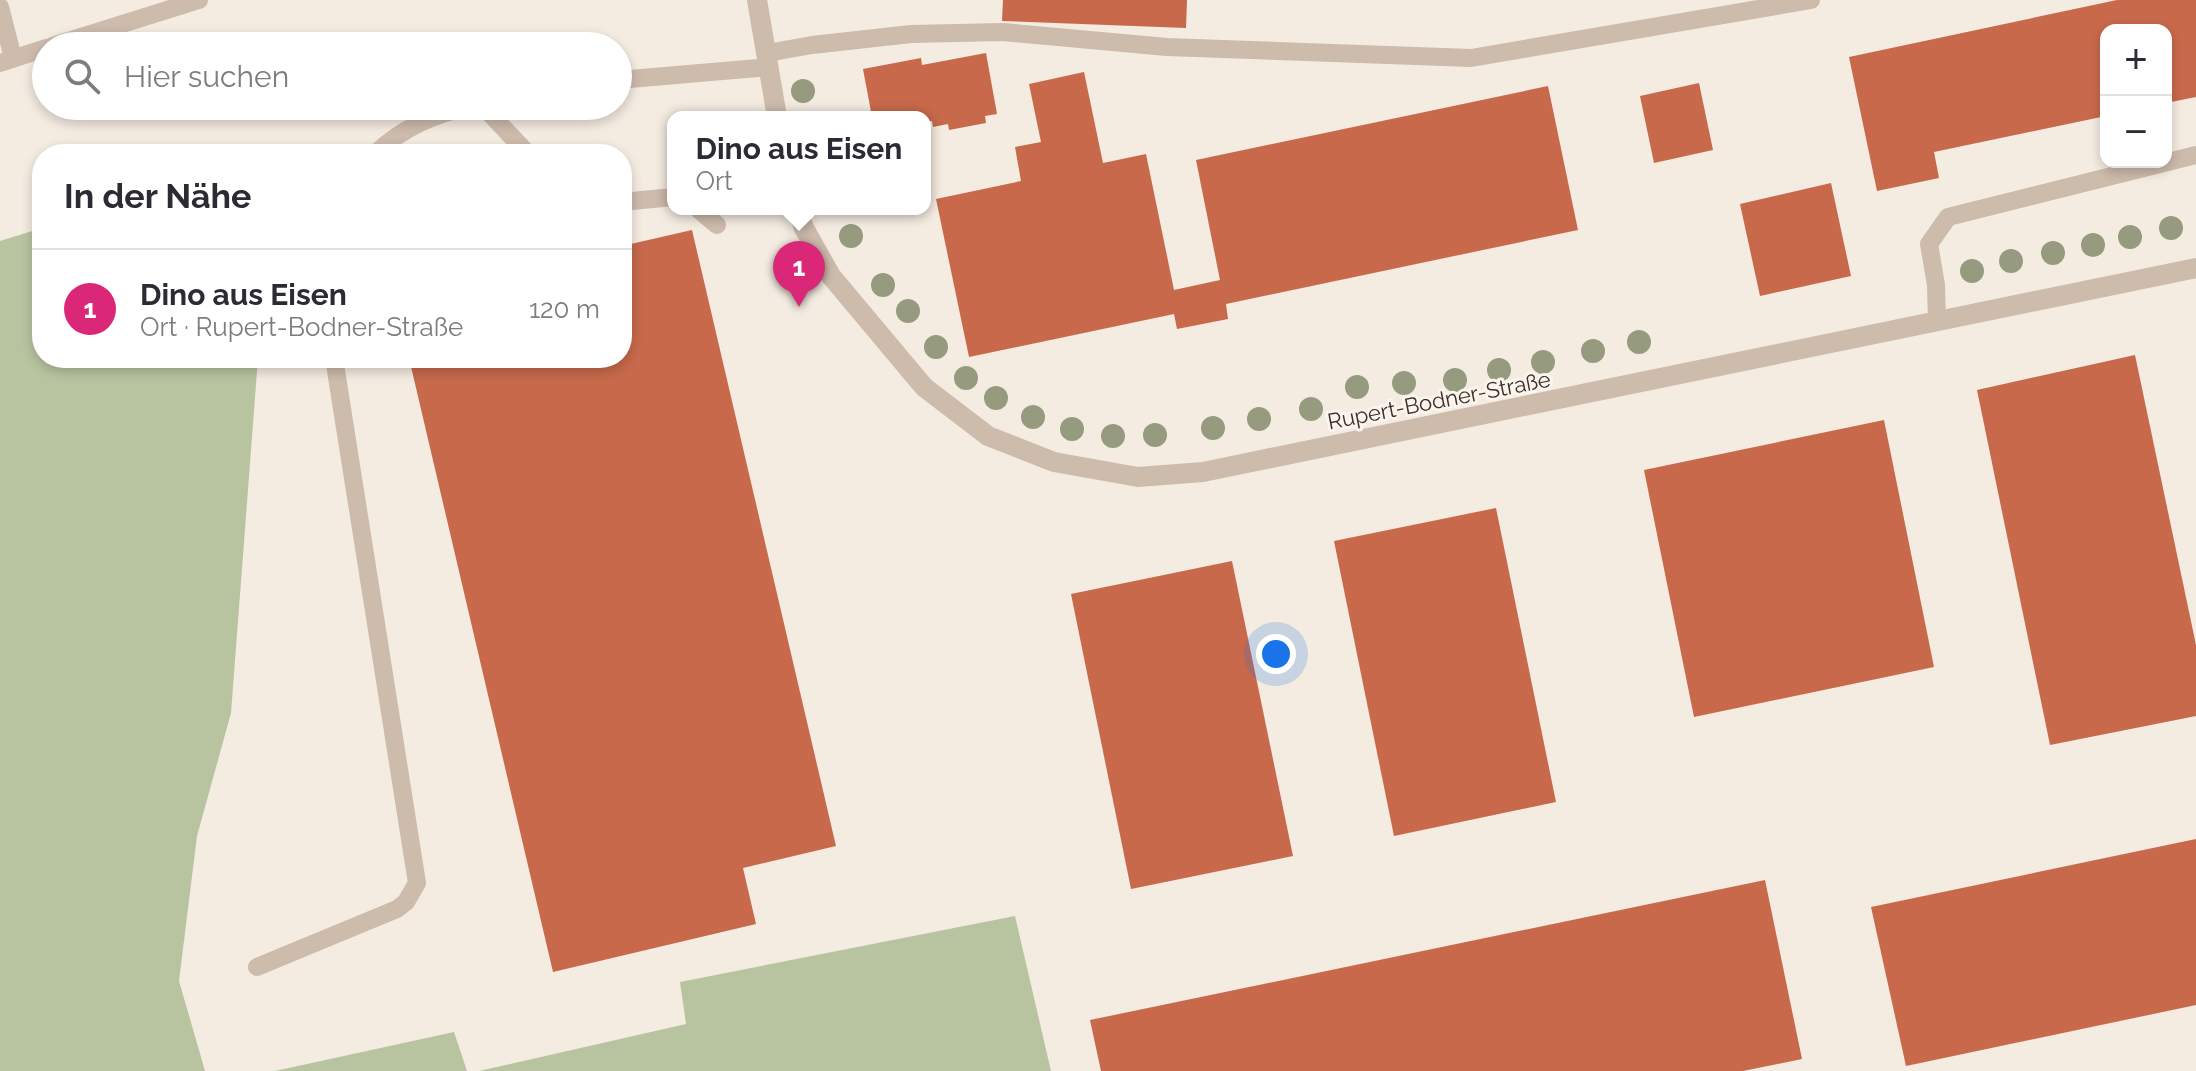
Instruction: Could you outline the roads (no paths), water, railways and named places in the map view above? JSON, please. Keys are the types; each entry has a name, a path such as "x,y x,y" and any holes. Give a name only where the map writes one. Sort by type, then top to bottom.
{"street":[{"path":"757,0 776,111"},
{"name":"Rupert-Bodner-Straße","path":"799,215 831,276 924,387 988,436 1054,462 1138,477 1203,472 2196,268"}],"lane":[{"path":"97,32 199,0"},
{"path":"632,78 768,60 911,34 1003,32 1167,47 1471,58 1811,0"},
{"path":"0,7 7,61 32,53"},
{"path":"386,144 426,120"},
{"path":"496,120 519,144"},
{"path":"1937,322 1936,285 1929,244 1948,217 2196,155"},
{"path":"632,201 667,198"},
{"path":"705,215 717,225"},
{"path":"257,967 397,909 406,902 417,883 336,368"}],"place":[{"name":"Dino aus Eisen","path":"799,307"}]}
